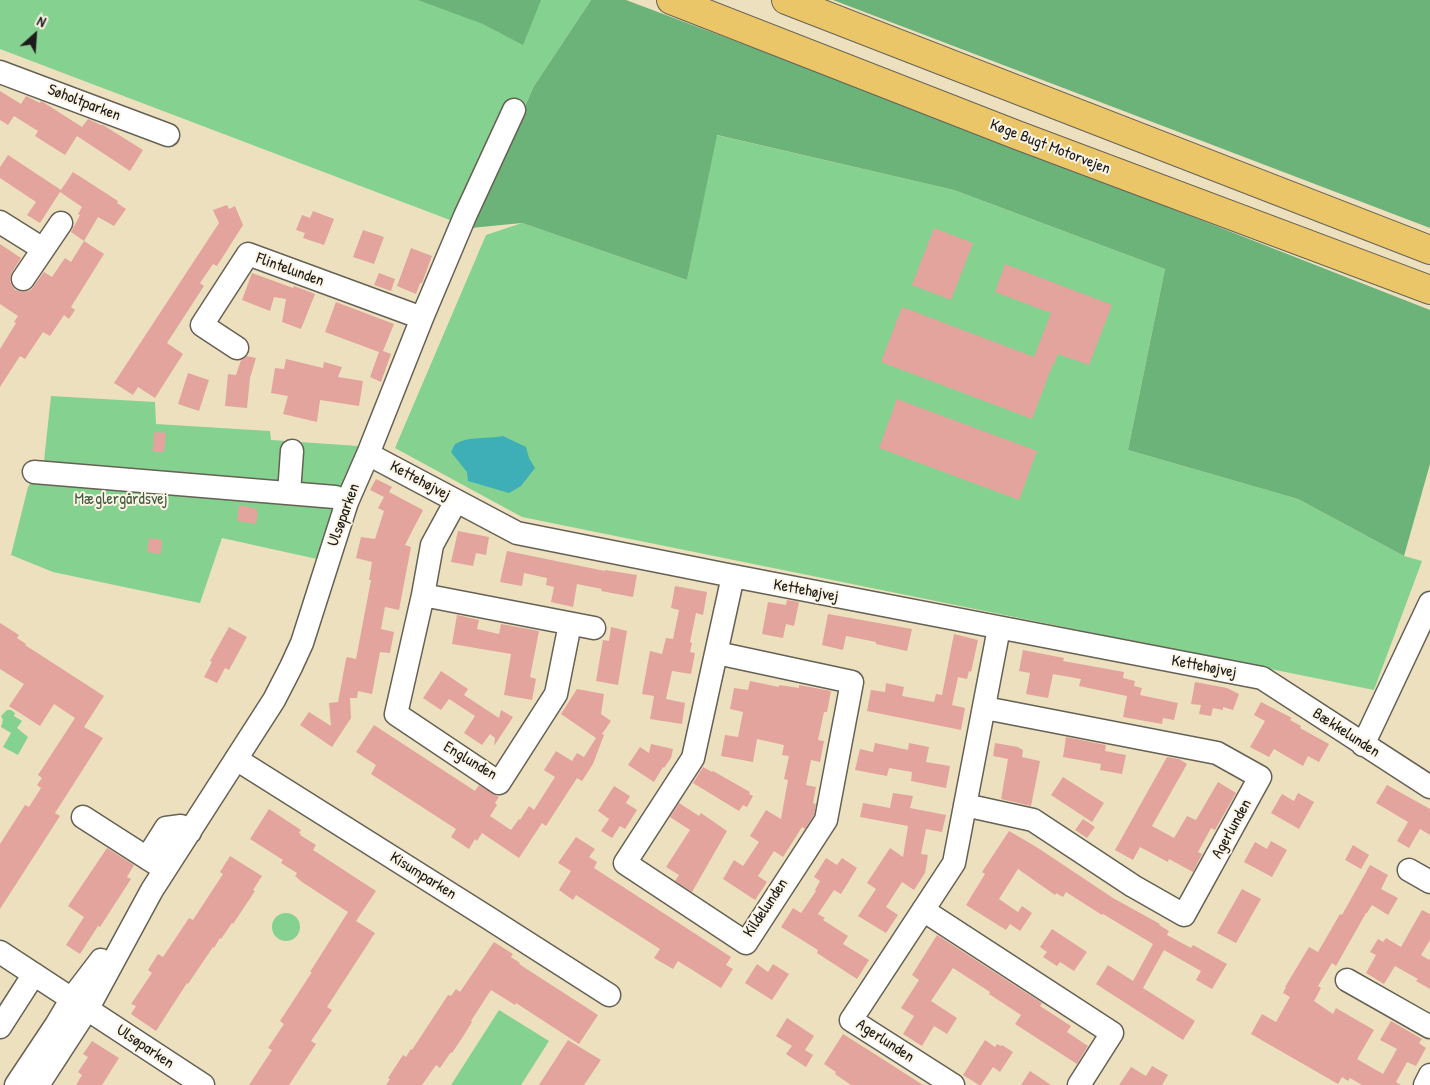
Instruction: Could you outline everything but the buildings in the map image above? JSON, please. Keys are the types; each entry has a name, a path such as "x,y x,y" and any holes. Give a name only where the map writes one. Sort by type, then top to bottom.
{"highway":[{"name":"Køge Bugt Motorvejen","path":"672,0 1026,138 1430,290"},
{"path":"786,0 1430,250"}],"street":[{"name":"Søholtparken","path":"0,72 168,135"},
{"name":"Ulsøparken","path":"38,1085 80,1003 144,904 156,863 190,832 226,765 274,700 291,667 302,643 347,502 465,216 514,110"},
{"path":"0,222 43,250"},
{"path":"23,279 61,223"},
{"name":"Flintelunden","path":"237,348 202,325 248,254 422,318"},
{"path":"289,493 292,451"},
{"name":"Kettehøjvej","path":"368,454 518,533 1262,678"},
{"path":"34,472 335,497 347,502"},
{"name":"Englunden","path":"456,501 432,545 423,595 396,714 499,783 556,694 570,624"},
{"name":"Kildelunden","path":"717,654 852,682 826,820 746,943 625,863 693,758 733,576"},
{"path":"423,595 594,628"},
{"path":"1363,744 1430,603"},
{"name":"Agerlunden","path":"953,1085 852,1020 954,863 1000,628"},
{"name":"Bækkelunden","path":"1262,678 1430,787"},
{"name":"Agerlunden","path":"965,806 1033,820 1133,886 1184,915 1260,777 1216,752 984,708"},
{"name":"Kisumparken","path":"226,765 487,916 609,995"},
{"path":"83,817 156,863"},
{"path":"1408,870 1430,882"},
{"path":"923,910 1112,1033 1079,1085"},
{"name":"Ulsøparken","path":"0,952 203,1085"},
{"path":"0,1027 34,974"},
{"path":"1347,980 1430,1028"},
{"name":"Ulsøparken","path":"16,1085 56,1025 80,1003"},
{"path":"1425,1085 1430,1076"}],"green space":[{"path":"0,0 591,0 534,86 471,228 0,49"},
{"path":"418,0 541,0 523,45 483,24"},
{"path":"591,0 626,0 969,129 1430,310 1430,464 1404,556 1298,499 1128,450 1165,269 954,190 717,135 687,280 522,223 471,228 534,86"},
{"path":"833,0 1430,0 1430,228"},
{"path":"716,135 954,190 1165,269 1128,450 1298,499 1404,556 1422,561 1374,690 522,517 395,448 486,235 522,223 687,280"},
{"name":"Mæglergårdsvej","path":"51,396 155,402 156,424 270,431 271,440 358,446 317,559 222,538 200,603 53,572 11,555 28,487 44,461"},
{"path":"7,710 11,710 15,713 14,716 22,721 17,728 28,737 18,755 3,747 11,733 1,727 3,720 1,716"},
{"path":"286,913 296,917 300,927 296,937 286,941 276,937 272,927 276,917"},
{"path":"499,1010 549,1041 521,1085 451,1085"}],"water":[{"path":"503,436 526,447 529,458 535,468 521,486 509,493 468,481 467,472 451,452 455,444 460,441"}]}
